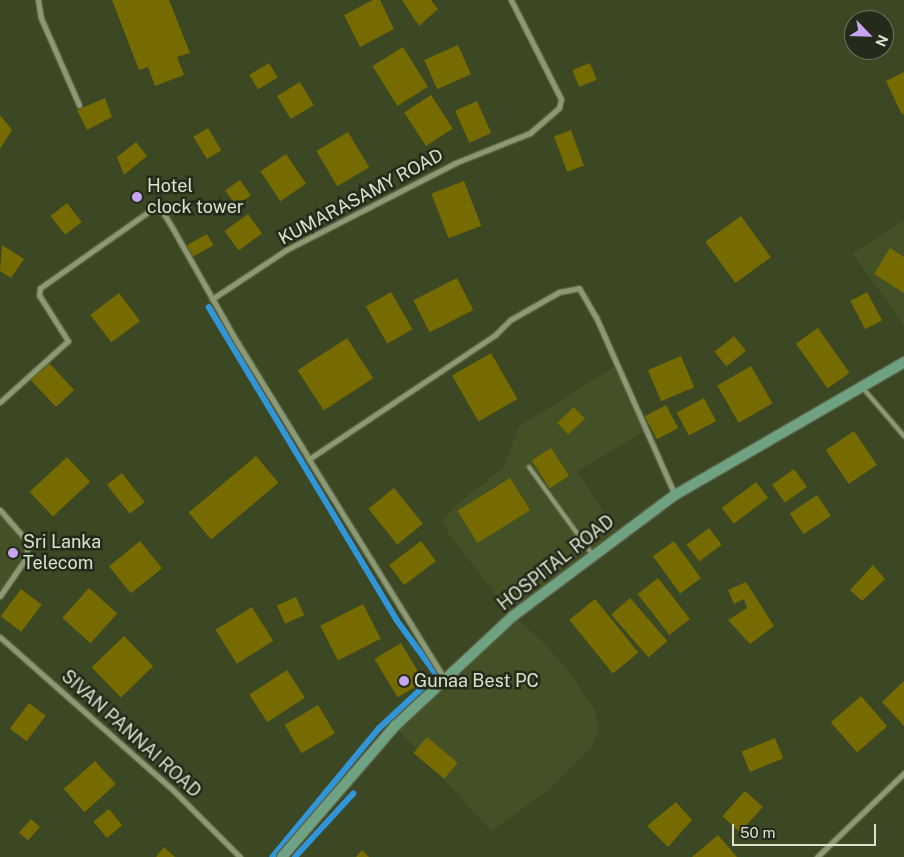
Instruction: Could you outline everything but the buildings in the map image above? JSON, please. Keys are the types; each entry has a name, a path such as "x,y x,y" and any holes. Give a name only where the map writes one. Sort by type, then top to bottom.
{"street":[{"path":"38,0 41,18 79,104"},
{"name":"KUMARASAMY ROAD","path":"212,300 286,250 455,163 530,133 562,104 511,0"},
{"path":"0,402 68,341 39,295 40,288 152,210 164,214 212,300 444,678"},
{"path":"309,459 495,335 510,320 565,289 579,288 596,317 674,495"},
{"name":"HOSPITAL ROAD","path":"282,857 395,726 444,678 513,616 592,554 674,495 904,362"},
{"path":"0,510 28,542 26,558 0,596"},
{"name":"SIVAN PANNAI ROAD","path":"0,637 179,796 240,857"},
{"path":"818,857 904,773"}],"lane":[{"path":"862,387 904,436"},
{"path":"528,467 592,554"}],"shaded area":[{"path":"904,221 904,325 852,253"},
{"path":"616,366 645,431 577,471 619,535 513,616 450,536 443,521 454,507 504,467 519,426"},
{"name":"Sri Lanka Telecom","path":"0,510 25,536 26,558 0,596"},
{"path":"513,616 540,639 566,668 596,713 599,731 590,749 545,793 491,831 395,726"}],"waterway":[{"path":"209,307 397,620 437,675 379,729 273,857"},
{"path":"295,857 353,794"}],"place":[{"name":"Hotel clock tower","path":"137,197"},
{"name":"Sri Lanka Telecom","path":"13,553"},
{"name":"Gunaa Best PC","path":"404,681"}]}
